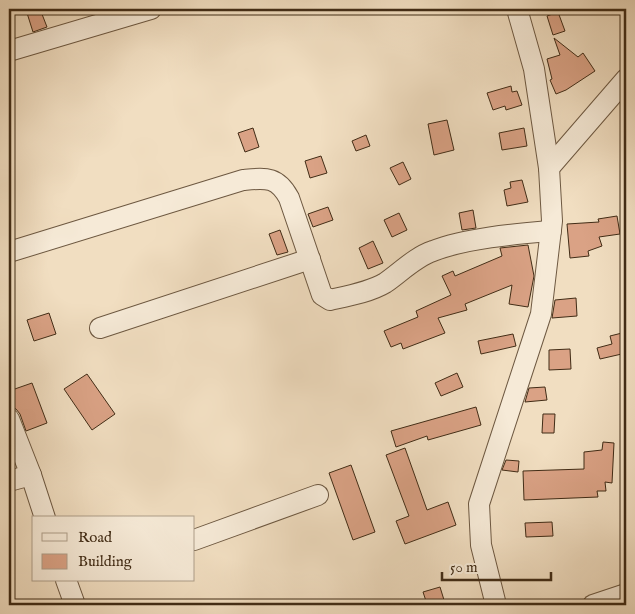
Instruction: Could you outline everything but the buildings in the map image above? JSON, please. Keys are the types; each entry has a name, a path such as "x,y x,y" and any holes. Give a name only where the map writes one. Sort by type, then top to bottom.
{"street":[{"path":"9,51 151,9"},
{"path":"496,605 480,545 479,504 540,314 551,231 549,168 534,69 516,9"},
{"path":"549,168 626,79"},
{"path":"9,252 243,180 256,178 274,180 280,183 284,189 289,198 322,295 330,300 358,293 384,283 432,251 482,240 551,231"},
{"path":"100,328 310,259"},
{"path":"9,419 44,516"},
{"path":"9,481 31,475"},
{"path":"195,540 318,495"},
{"path":"73,582 75,605"},
{"path":"592,605 626,594"}]}
